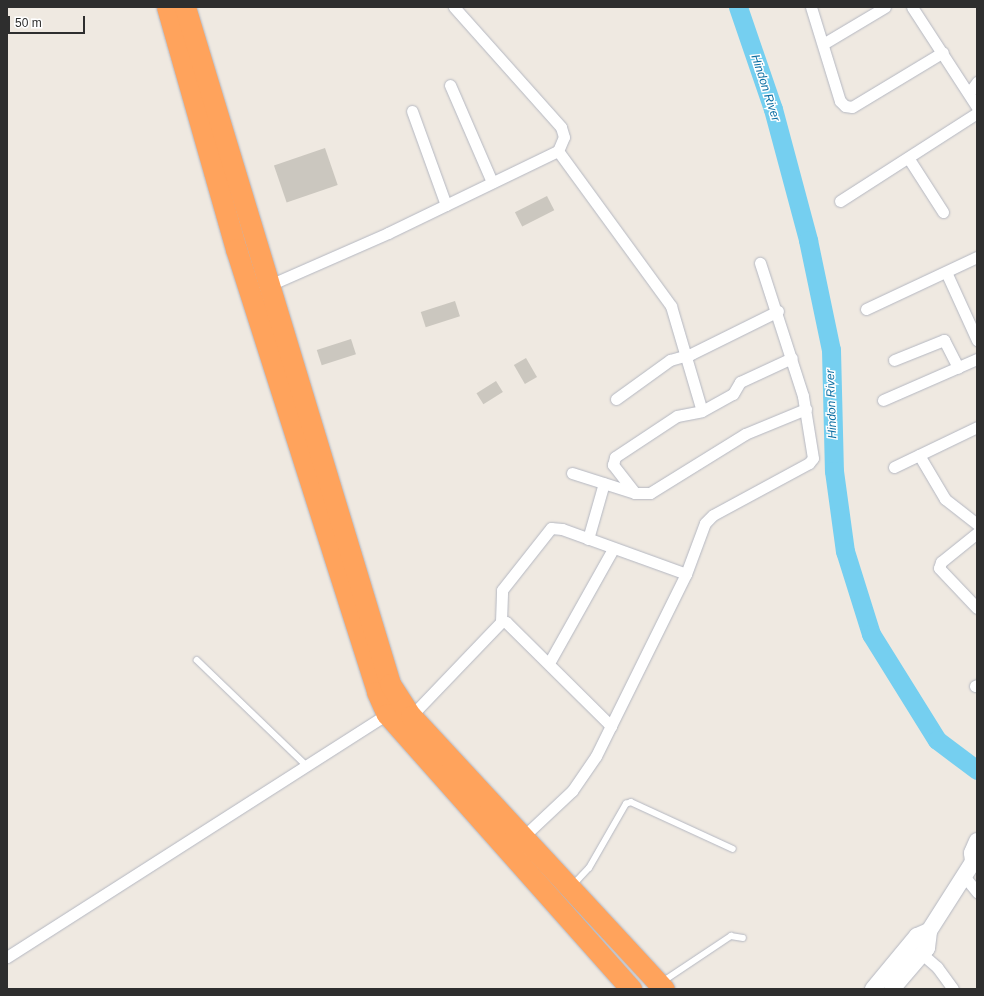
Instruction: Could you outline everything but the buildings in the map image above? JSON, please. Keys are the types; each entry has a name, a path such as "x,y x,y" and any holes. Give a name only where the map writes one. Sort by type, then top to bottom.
{"highway":[{"path":"166,7 390,684 411,716 571,886 662,986"},
{"path":"185,7 259,289 376,692 387,714 631,989"}],"street":[{"path":"259,289 558,151 564,137 561,127 454,7"},
{"path":"811,7 840,101 845,106 852,108 943,52"},
{"path":"823,44 885,7"},
{"path":"912,7 943,52 977,107"},
{"path":"969,93 977,82"},
{"path":"450,85 492,182"},
{"path":"412,111 446,204"},
{"path":"840,201 909,159 977,113"},
{"path":"558,151 664,294 675,314 685,356 702,411"},
{"path":"909,159 944,212"},
{"path":"866,309 977,257"},
{"path":"524,836 560,804 584,777 611,726 686,574 699,532 713,515 809,463 813,452 806,409 778,311 760,263"},
{"path":"946,272 977,340"},
{"path":"616,399 670,360 685,356 778,311"},
{"path":"894,360 944,340 958,368"},
{"path":"635,493 612,460 677,416 702,411 733,394 740,382 792,358"},
{"path":"883,400 977,359"},
{"path":"572,473 635,493 650,493 745,434 806,409"},
{"path":"894,467 977,427"},
{"path":"919,455 946,499 977,524"},
{"path":"588,539 604,483"},
{"path":"411,716 502,622 502,590 546,532 557,528 686,574"},
{"path":"977,533 941,562 939,568 977,608"},
{"path":"549,663 613,549"},
{"path":"502,622 511,623 611,726"},
{"path":"7,957 387,714"},
{"path":"892,989 927,948 929,931 964,876 975,862 976,842"},
{"path":"964,876 977,892"},
{"path":"873,989 917,936 929,931"},
{"path":"922,954 937,968 953,989"}],"lane":[{"path":"197,660 306,765"},
{"path":"571,886 589,868 626,804 631,802 733,849"},
{"path":"662,986 731,936 743,938"}],"waterway":[{"name":"Hindon River","path":"738,7 773,109 808,240 831,350 834,471 845,551 871,634 937,740 977,770"}]}
